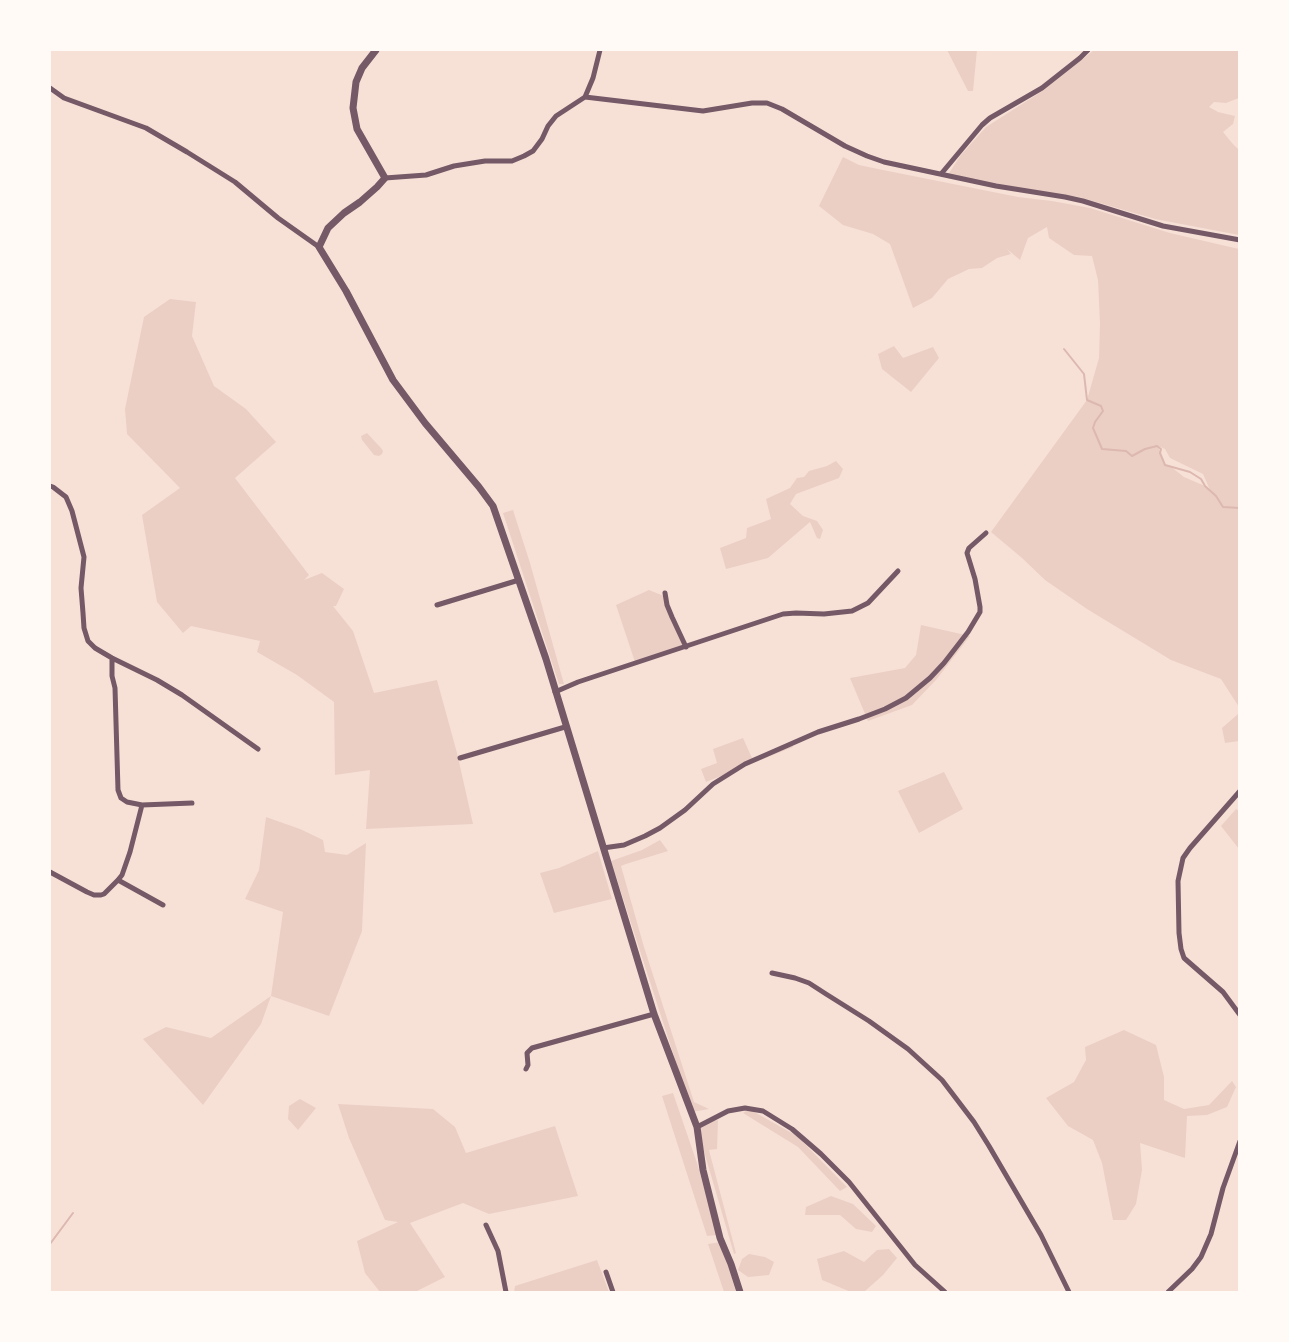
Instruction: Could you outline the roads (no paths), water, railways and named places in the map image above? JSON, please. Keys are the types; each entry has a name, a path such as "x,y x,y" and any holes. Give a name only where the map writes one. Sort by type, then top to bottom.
{"street":[{"path":"373,50 356,82 353,108 357,129 385,178"},
{"path":"319,247 328,228 385,178 426,175 454,165 485,161 512,161 533,151 556,116 585,97 593,78 600,50"},
{"path":"941,174 981,125 1042,88 1088,50"},
{"path":"50,88 64,98 146,128 187,152 235,182 278,218 319,247 346,291 393,380 493,506 546,659 654,1014 697,1126 703,1170 720,1238 740,1293"},
{"path":"585,97 704,111 752,103 767,103 845,146 884,162 1074,199 1163,226 1239,240"},
{"path":"50,486 66,497 84,556 81,588 82,613 88,641 111,658 182,695 258,749"},
{"path":"603,848 624,845 660,828 685,810 713,783 735,770 818,732 885,709 906,698 944,663 980,612 979,594 967,553 969,548 986,533"},
{"path":"555,692 578,682 783,614 852,611 868,603 898,571"},
{"path":"437,605 519,580"},
{"path":"665,593 672,617 686,647"},
{"path":"111,658 115,688 118,790 121,798 142,805 192,803"},
{"path":"460,758 566,727"},
{"path":"1239,791 1183,858 1178,881 1179,933 1184,958 1223,992 1239,1015"},
{"path":"50,872 94,895 104,894 122,875 142,805"},
{"path":"118,880 163,905"},
{"path":"772,973 809,983 908,1049 942,1080 989,1146 1041,1234 1069,1293"},
{"path":"526,1069 527,1053 531,1048 654,1014"},
{"path":"697,1126 728,1111 745,1108 763,1111 792,1129 849,1182 915,1265 945,1293"},
{"path":"1168,1293 1201,1257 1211,1234 1239,1141"},
{"path":"486,1225 498,1251 506,1293"},
{"path":"606,1272 613,1293"}],"waterway":[{"path":"1064,349 1084,374 1087,400 1101,406 1103,411 1093,428 1102,449 1126,451 1132,456 1157,446 1161,449 1160,453 1165,465 1190,472 1201,479 1223,507 1240,508"},
{"path":"50,1244 73,1213"}]}
